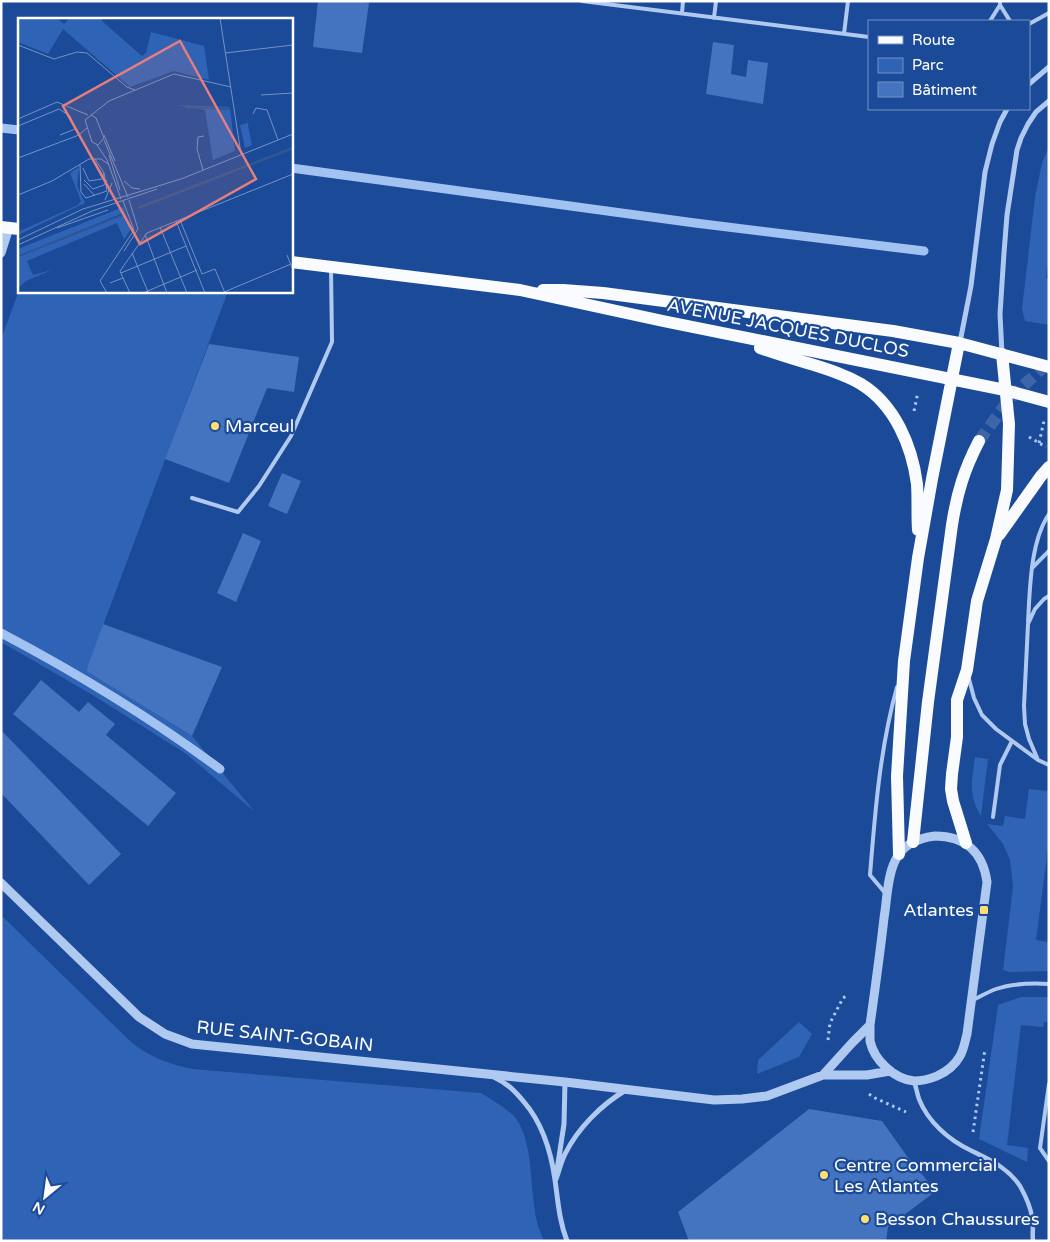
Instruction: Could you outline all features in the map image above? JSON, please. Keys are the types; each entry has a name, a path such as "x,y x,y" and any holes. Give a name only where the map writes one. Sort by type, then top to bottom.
{"main road":[{"name":"AVENUE JACQUES DUCLOS","path":"292,262 520,290 1005,390 1049,402"},
{"name":"AVENUE JACQUES DUCLOS","path":"520,290 571,290 658,299 893,331 960,343 1049,368"},
{"path":"663,321 746,344 841,374 862,384 879,399 901,427 909,451 917,484 918,558"},
{"path":"899,854 897,776 904,661 918,558 960,343"},
{"path":"966,843 954,807 951,789 957,737 957,700 967,670 977,601 996,539 1007,490 1009,430 1002,354"},
{"path":"913,842 929,692 952,525 963,475 979,441"},
{"path":"996,539 1049,467"}],"street":[{"path":"1030,83 1049,67"},
{"path":"1002,354 1000,314 1004,253 1007,215 1017,150 1028,124 1036,112 1049,101"},
{"path":"960,343 971,286 985,172 992,144 1006,110"},
{"path":"1,253 10,228"},
{"path":"943,836 966,843 978,855 984,865 988,882 967,1034 960,1056 944,1073 934,1078 914,1081 890,1071 873,1050 871,1042 870,1025 892,868 899,854 913,842 925,837 943,836"},
{"name":"RUE SAINT-GOBAIN","path":"1,883 139,1017 165,1034 192,1044 565,1082 714,1100 767,1096 823,1075"},
{"path":"823,1075 870,1025"},
{"path":"823,1075 866,1076 890,1071"},
{"path":"486,1074 505,1082 516,1092 531,1110 542,1129 549,1147 556,1180 560,1220 567,1241"},
{"path":"914,1081 920,1101 936,1125 945,1134 970,1150 1000,1165 1011,1174 1020,1187 1033,1219 1033,1241"},
{"path":"556,1180 564,1124 565,1082"},
{"path":"556,1180 565,1154 576,1135 612,1098 626,1090"}],"lane":[{"path":"582,1 868,37"},
{"path":"682,14 683,1"},
{"path":"714,18 716,1"},
{"path":"844,34 848,1"},
{"path":"991,20 1000,3"},
{"path":"1000,3 1009,20"},
{"path":"1030,23 1049,13"},
{"path":"192,498 238,512 259,486 291,436 332,342 330,267"},
{"path":"1038,760 1025,724 1024,706 1032,568 1035,549 1044,521 1049,514"},
{"path":"1032,568 1049,551"},
{"path":"1028,624 1035,609 1049,596"},
{"path":"887,896 870,875 876,806 885,744 904,661"},
{"path":"967,670 974,698 982,715 1012,741 1038,760 1049,765"},
{"path":"993,817 1000,765 1012,741"},
{"path":"971,1001 1009,985 1049,984"},
{"path":"1049,1084 1040,1148 1049,1161"}],"path":[{"path":"914,412 919,387"},
{"path":"1039,443 1044,419"},
{"path":"1022,434 1047,447"},
{"path":"970,1150 986,1046"}],"green space":[{"path":"1049,146 1049,257 1046,278 1049,279 1049,325 1025,321 1022,309 1035,197 1042,163"},
{"path":"19,292 212,292 227,294 86,671 192,736 255,812 185,753 91,694 1,642 1,339"},
{"path":"975,757 988,759 981,816 974,802 972,788"},
{"path":"1029,789 1049,791 1049,841 1036,940 1049,942 1049,971 1009,972 1003,970 1013,887 1010,860 1003,844 987,824 1003,826 1005,816 1025,819"},
{"path":"1,915 131,1042 144,1051 175,1065 192,1069 481,1093 513,1115 524,1135 530,1161 533,1200 538,1226 544,1241 1,1241"},
{"path":"1021,997 1049,997 1049,1022 1044,1022 1043,1027 1021,1025 1007,1145 1028,1148 1027,1162 979,1139 998,1005"},
{"path":"799,1022 812,1034 799,1057 757,1074 758,1060"}],"building":[{"path":"318,1 369,3 362,53 313,47"},
{"path":"713,42 734,45 731,74 746,77 748,60 768,63 763,104 706,94"},
{"name":"Marceul","path":"209,344 299,357 294,392 267,388 229,483 165,459"},
{"path":"282,473 301,481 287,514 268,506"},
{"path":"243,533 261,541 236,602 217,593"},
{"path":"103,624 222,667 192,736 86,671"},
{"path":"41,680 79,712 88,702 115,724 106,735 176,793 148,826 13,714"},
{"path":"1,730 121,854 89,885 1,793"},
{"name":"Centre Commercial Les Atlantes","path":"809,1109 882,1121 909,1159 936,1191 888,1227 886,1241 689,1241 678,1212"}],"waterway":[{"path":"1,128 18,130"},
{"path":"292,168 695,223 924,251"},
{"path":"1,633 113,697 220,769"}],"tunnel":[{"path":"979,441 1011,397 1049,362"}],"place":[{"name":"Marceul","path":"215,426"},
{"name":"Atlantes","path":"984,910"},
{"name":"Centre Commercial Les Atlantes","path":"824,1175"},
{"name":"Besson Chaussures","path":"865,1219"}]}
